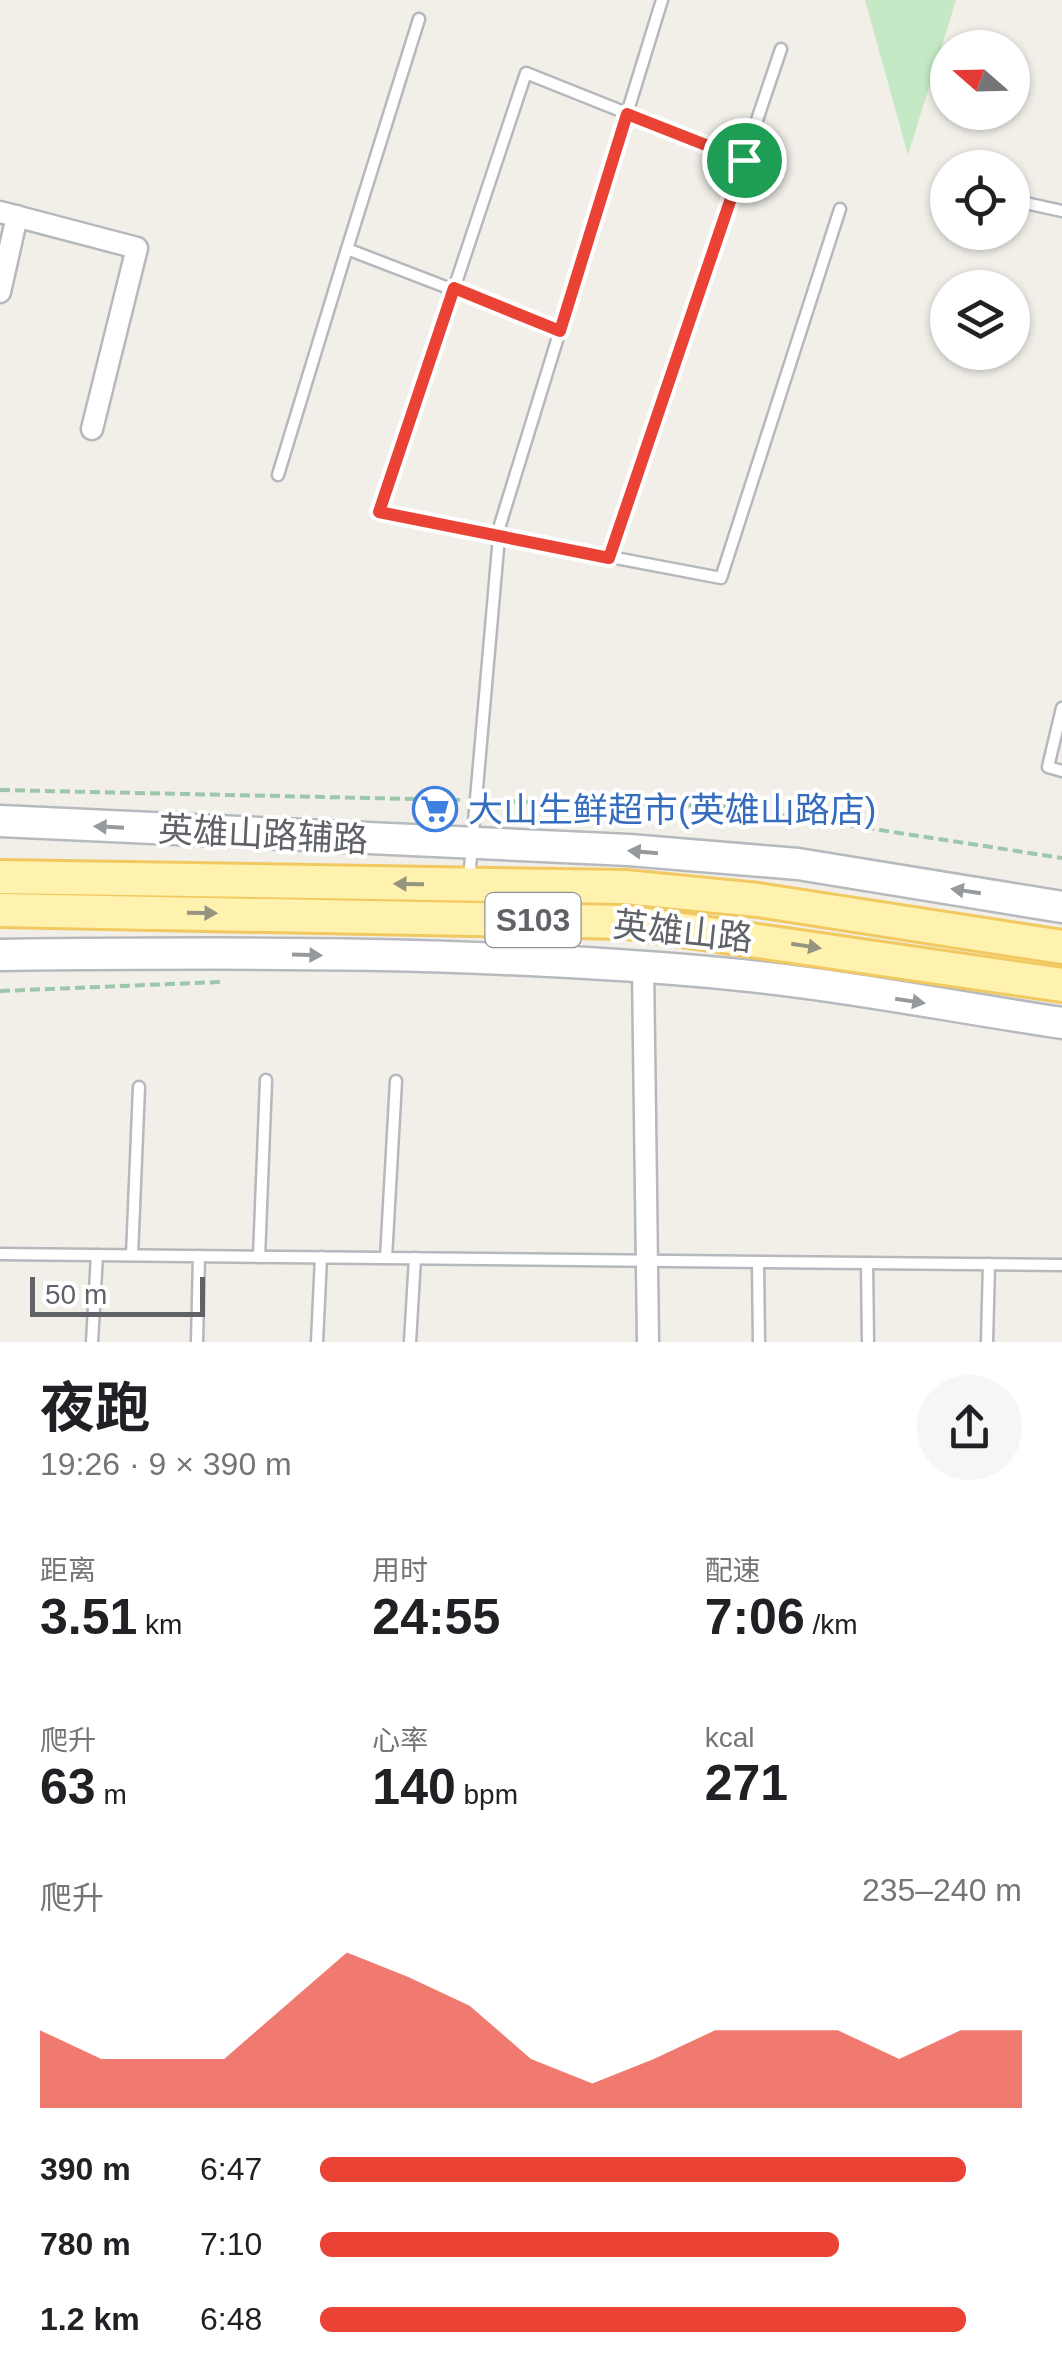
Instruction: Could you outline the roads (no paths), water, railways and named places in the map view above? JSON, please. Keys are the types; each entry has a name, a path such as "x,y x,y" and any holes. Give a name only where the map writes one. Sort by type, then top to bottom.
{"main road":[{"name":"英雄山路","path":"0,877 625,887 758,900 1062,947"},
{"name":"英雄山路","path":"0,910 627,922 1062,985"}],"street":[{"path":"0,292 8,214 136,248 92,429"},
{"name":"英雄山路辅路","path":"0,822 798,864 1062,906"},
{"path":"0,955 207,952 643,968 744,976 1062,1024"},
{"path":"643,968 648,1342"}],"lane":[{"path":"469,885 499,537 662,0"},
{"path":"278,475 420,19"},
{"path":"609,558 781,48"},
{"path":"744,160 526,73 379,512 721,578 840,208"},
{"path":"1030,204 1062,211"},
{"path":"347,249 560,331"},
{"path":"1062,708 1048,767 1062,771"},
{"path":"259,1257 266,1080"},
{"path":"386,1258 396,1081"},
{"path":"132,1256 140,1086"},
{"path":"0,1254 1062,1265"},
{"path":"92,1342 97,1255"},
{"path":"197,1342 199,1256"},
{"path":"316,1342 320,1258"},
{"path":"410,1342 415,1258"},
{"path":"758,1262 759,1342"},
{"path":"867,1263 868,1342"},
{"path":"987,1342 989,1264"}],"place":[{"name":"大山生鲜超市(英雄山路店)","path":"435,809"}]}
